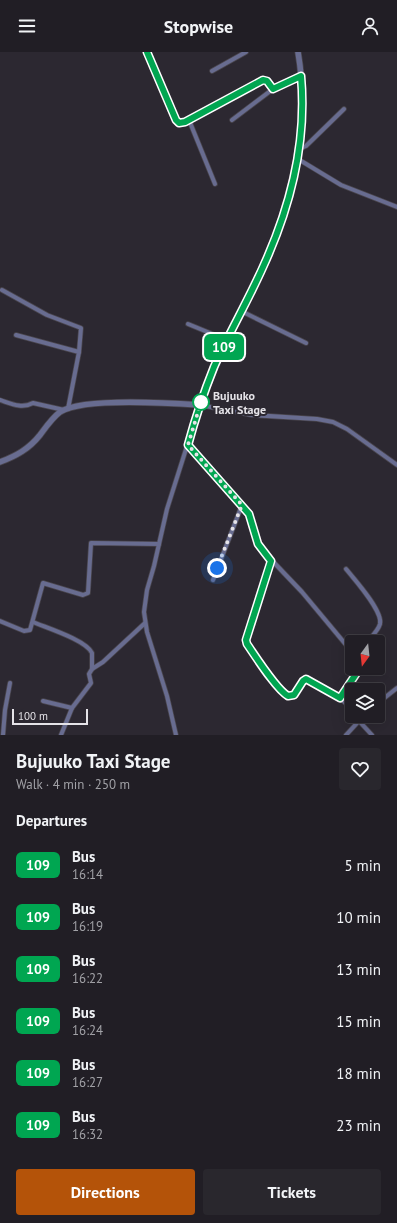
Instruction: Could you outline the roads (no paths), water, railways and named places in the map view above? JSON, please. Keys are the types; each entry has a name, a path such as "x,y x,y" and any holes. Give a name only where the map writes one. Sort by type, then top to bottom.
{"street":[{"path":"147,52 176,120 182,123 263,80 267,81 273,89"},
{"path":"212,71 246,52"},
{"path":"176,735 167,696 145,623 144,612 147,590 167,509 200,405 240,311 273,244 298,159 302,126 301,76 298,52"},
{"path":"232,120 273,89 301,76"},
{"path":"299,149 306,146 344,109"},
{"path":"189,120 215,184"},
{"path":"298,159 315,171 341,185 397,207"},
{"path":"0,462 26,449 52,419 66,409 79,352 81,328 47,315 2,290"},
{"path":"240,311 306,343"},
{"path":"188,324 227,340"},
{"path":"16,335 79,352"},
{"path":"0,400 26,407 33,402 66,409 115,402 171,403 200,405 252,415 317,419 333,422 347,430 397,465"},
{"path":"188,445 242,505 251,518 258,544 271,561 302,592 345,644"},
{"path":"213,580 242,505"},
{"path":"0,621 24,631 30,630 43,583 82,595 88,593 91,543 159,544"},
{"path":"271,561 246,637 247,644 286,695 294,695 306,679 340,698 345,703"},
{"path":"346,570 379,614 380,623 372,635"},
{"path":"33,622 74,639 91,650 92,653 92,668 89,674 91,683 72,708 61,735"},
{"path":"92,668 103,662 145,623"},
{"path":"340,698 355,675"},
{"path":"3,735 5,710 10,683"},
{"path":"385,697 397,688"},
{"path":"43,701 72,708"},
{"path":"346,735 357,723"},
{"path":"361,723 372,735"}],"place":[{"name":"Bujuuko Taxi Stage","path":"201,402"}]}
